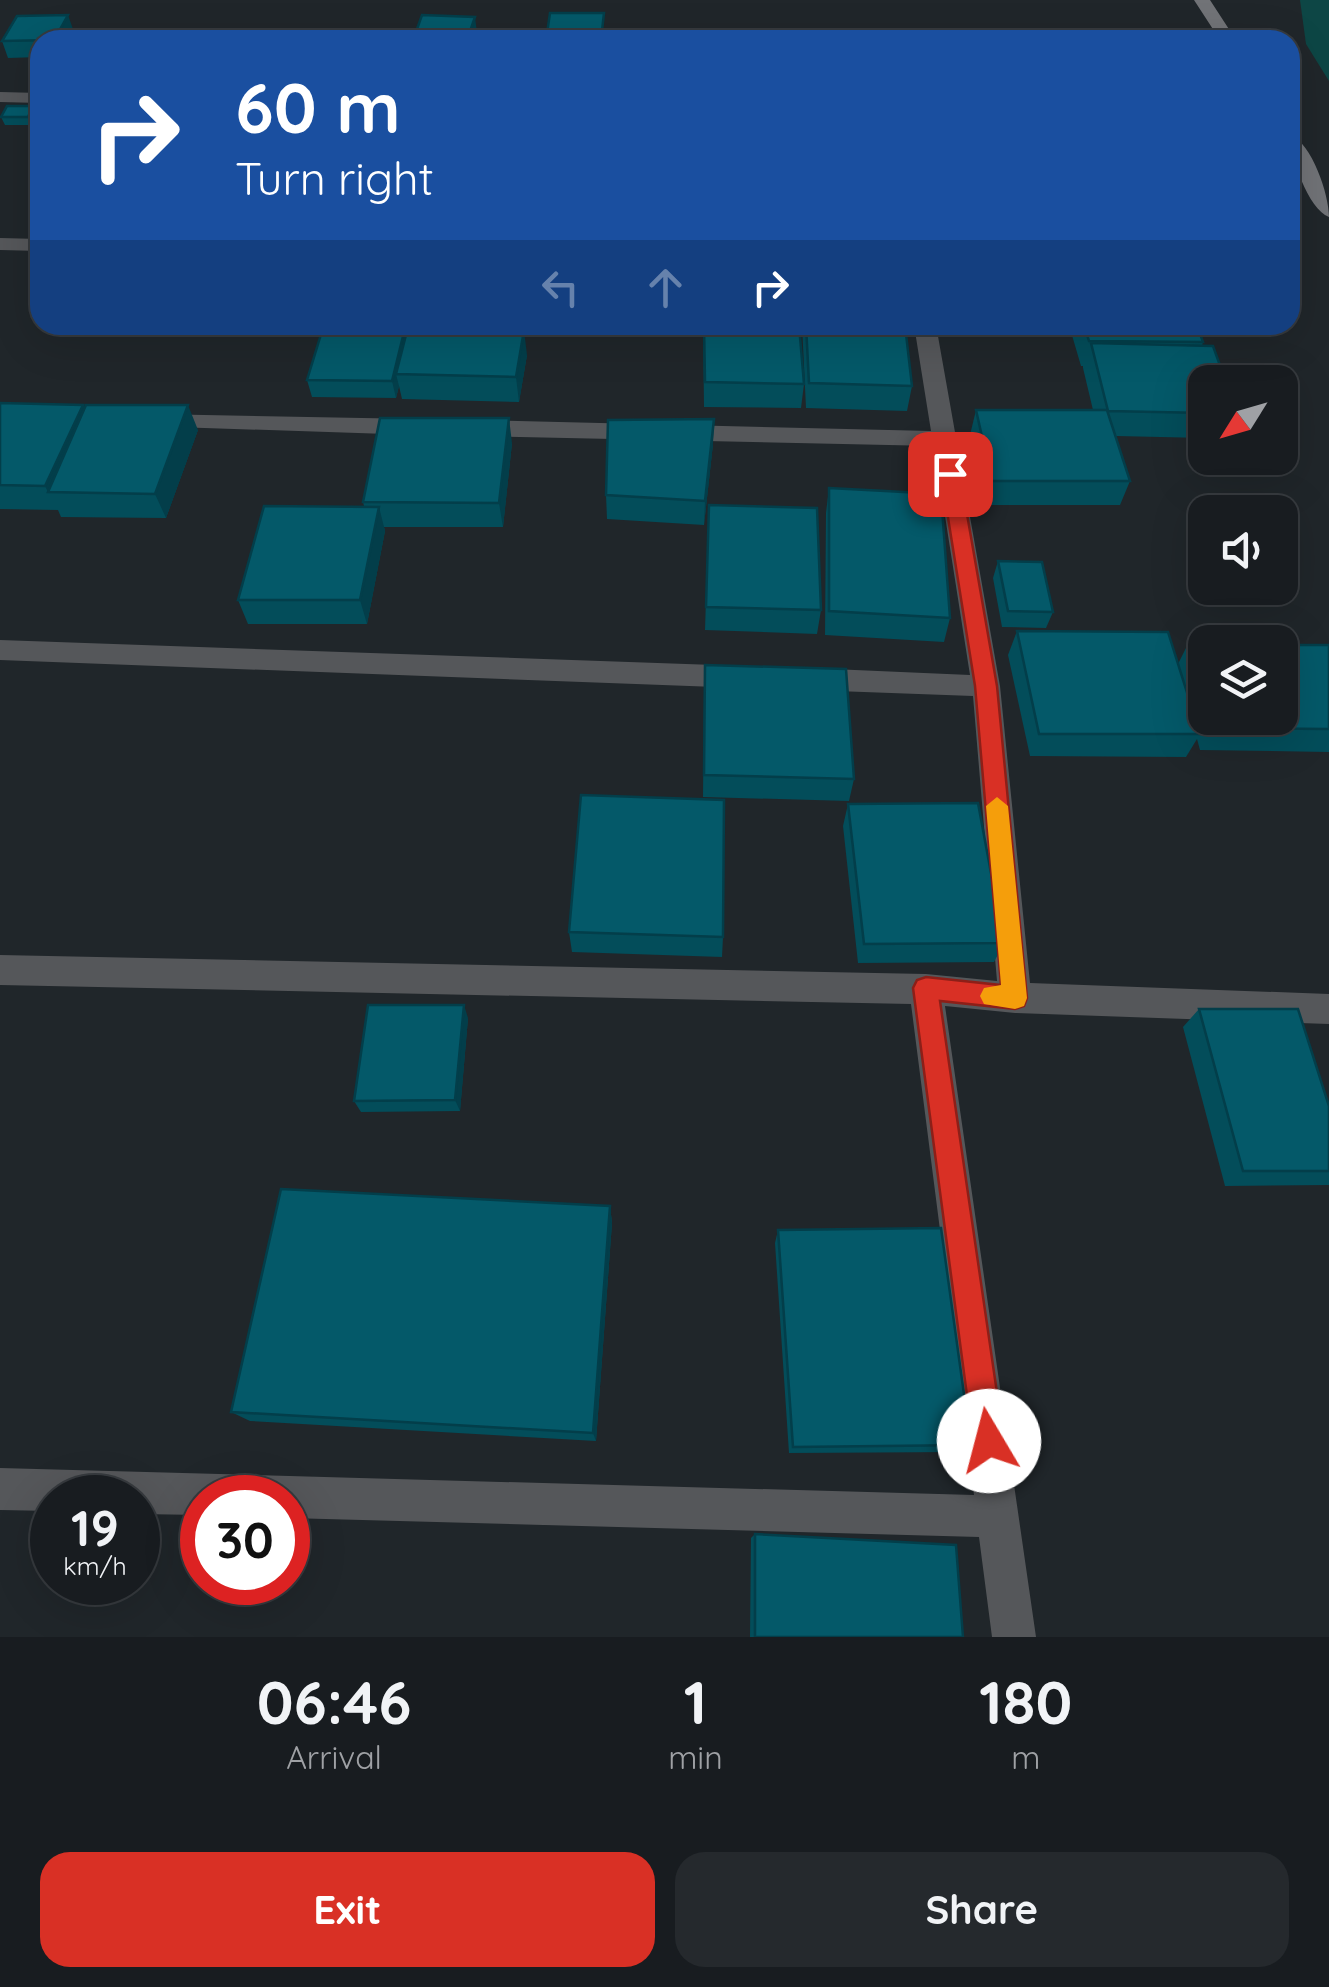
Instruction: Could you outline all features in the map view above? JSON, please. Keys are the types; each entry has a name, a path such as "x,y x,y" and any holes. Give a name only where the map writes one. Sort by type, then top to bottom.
{"main road":[{"path":"1202,0 1222,30"},
{"path":"1300,158 1329,211"}],"street":[{"path":"0,98 30,98"},
{"path":"0,244 30,245"},
{"path":"928,335 986,686 1015,998"},
{"path":"138,420 945,439"},
{"path":"0,650 986,686"},
{"path":"0,970 926,988 1015,998 1329,1009"},
{"path":"926,988 1014,1637"},
{"path":"0,1489 1000,1516"}],"shaded area":[{"path":"1300,0 1329,0 1329,81 1306,44"}],"building":[{"path":"550,13 604,13 602,30 547,30"},
{"path":"68,15 60,30 30,30 30,40 2,41 17,16"},
{"path":"422,15 475,17 470,30 417,30"},
{"path":"7,106 30,106 28,117 1,117"},
{"path":"321,335 403,335 392,381 307,380"},
{"path":"406,335 523,335 516,377 396,374"},
{"path":"704,335 800,335 804,384 705,382"},
{"path":"807,335 906,335 912,386 809,383"},
{"path":"1087,335 1201,335 1203,342 1089,341"},
{"path":"1091,343 1213,346 1220,365 1188,365 1188,413 1108,411"},
{"path":"0,403 83,405 45,486 0,485"},
{"path":"86,405 188,405 155,494 48,492"},
{"path":"976,410 1107,410 1130,481 992,481"},
{"path":"380,418 509,418 499,503 363,502"},
{"path":"714,419 705,501 606,495 608,420"},
{"path":"829,488 941,494 950,618 829,611"},
{"path":"709,505 817,508 821,610 706,607"},
{"path":"264,506 379,507 360,600 238,600"},
{"path":"998,561 1042,562 1053,612 1008,611"},
{"path":"1017,631 1168,632 1188,696 1188,734 1039,734"},
{"path":"1298,645 1329,645 1329,729 1298,729"},
{"path":"705,665 846,669 854,779 704,775"},
{"path":"581,795 724,800 723,937 569,932"},
{"path":"978,803 1004,943 864,944 848,804"},
{"path":"368,1005 464,1005 455,1100 354,1101"},
{"path":"1199,1009 1298,1009 1329,1106 1329,1171 1243,1171"},
{"path":"281,1189 610,1206 593,1433 231,1412"},
{"path":"941,1228 971,1445 793,1447 778,1230"},
{"path":"755,1534 956,1545 963,1637 755,1637"}],"slow traffic":[{"path":"993,996 1015,998 997,806"}],"route":[{"path":"950,474 986,686 1015,998 926,988 989,1441"}]}
